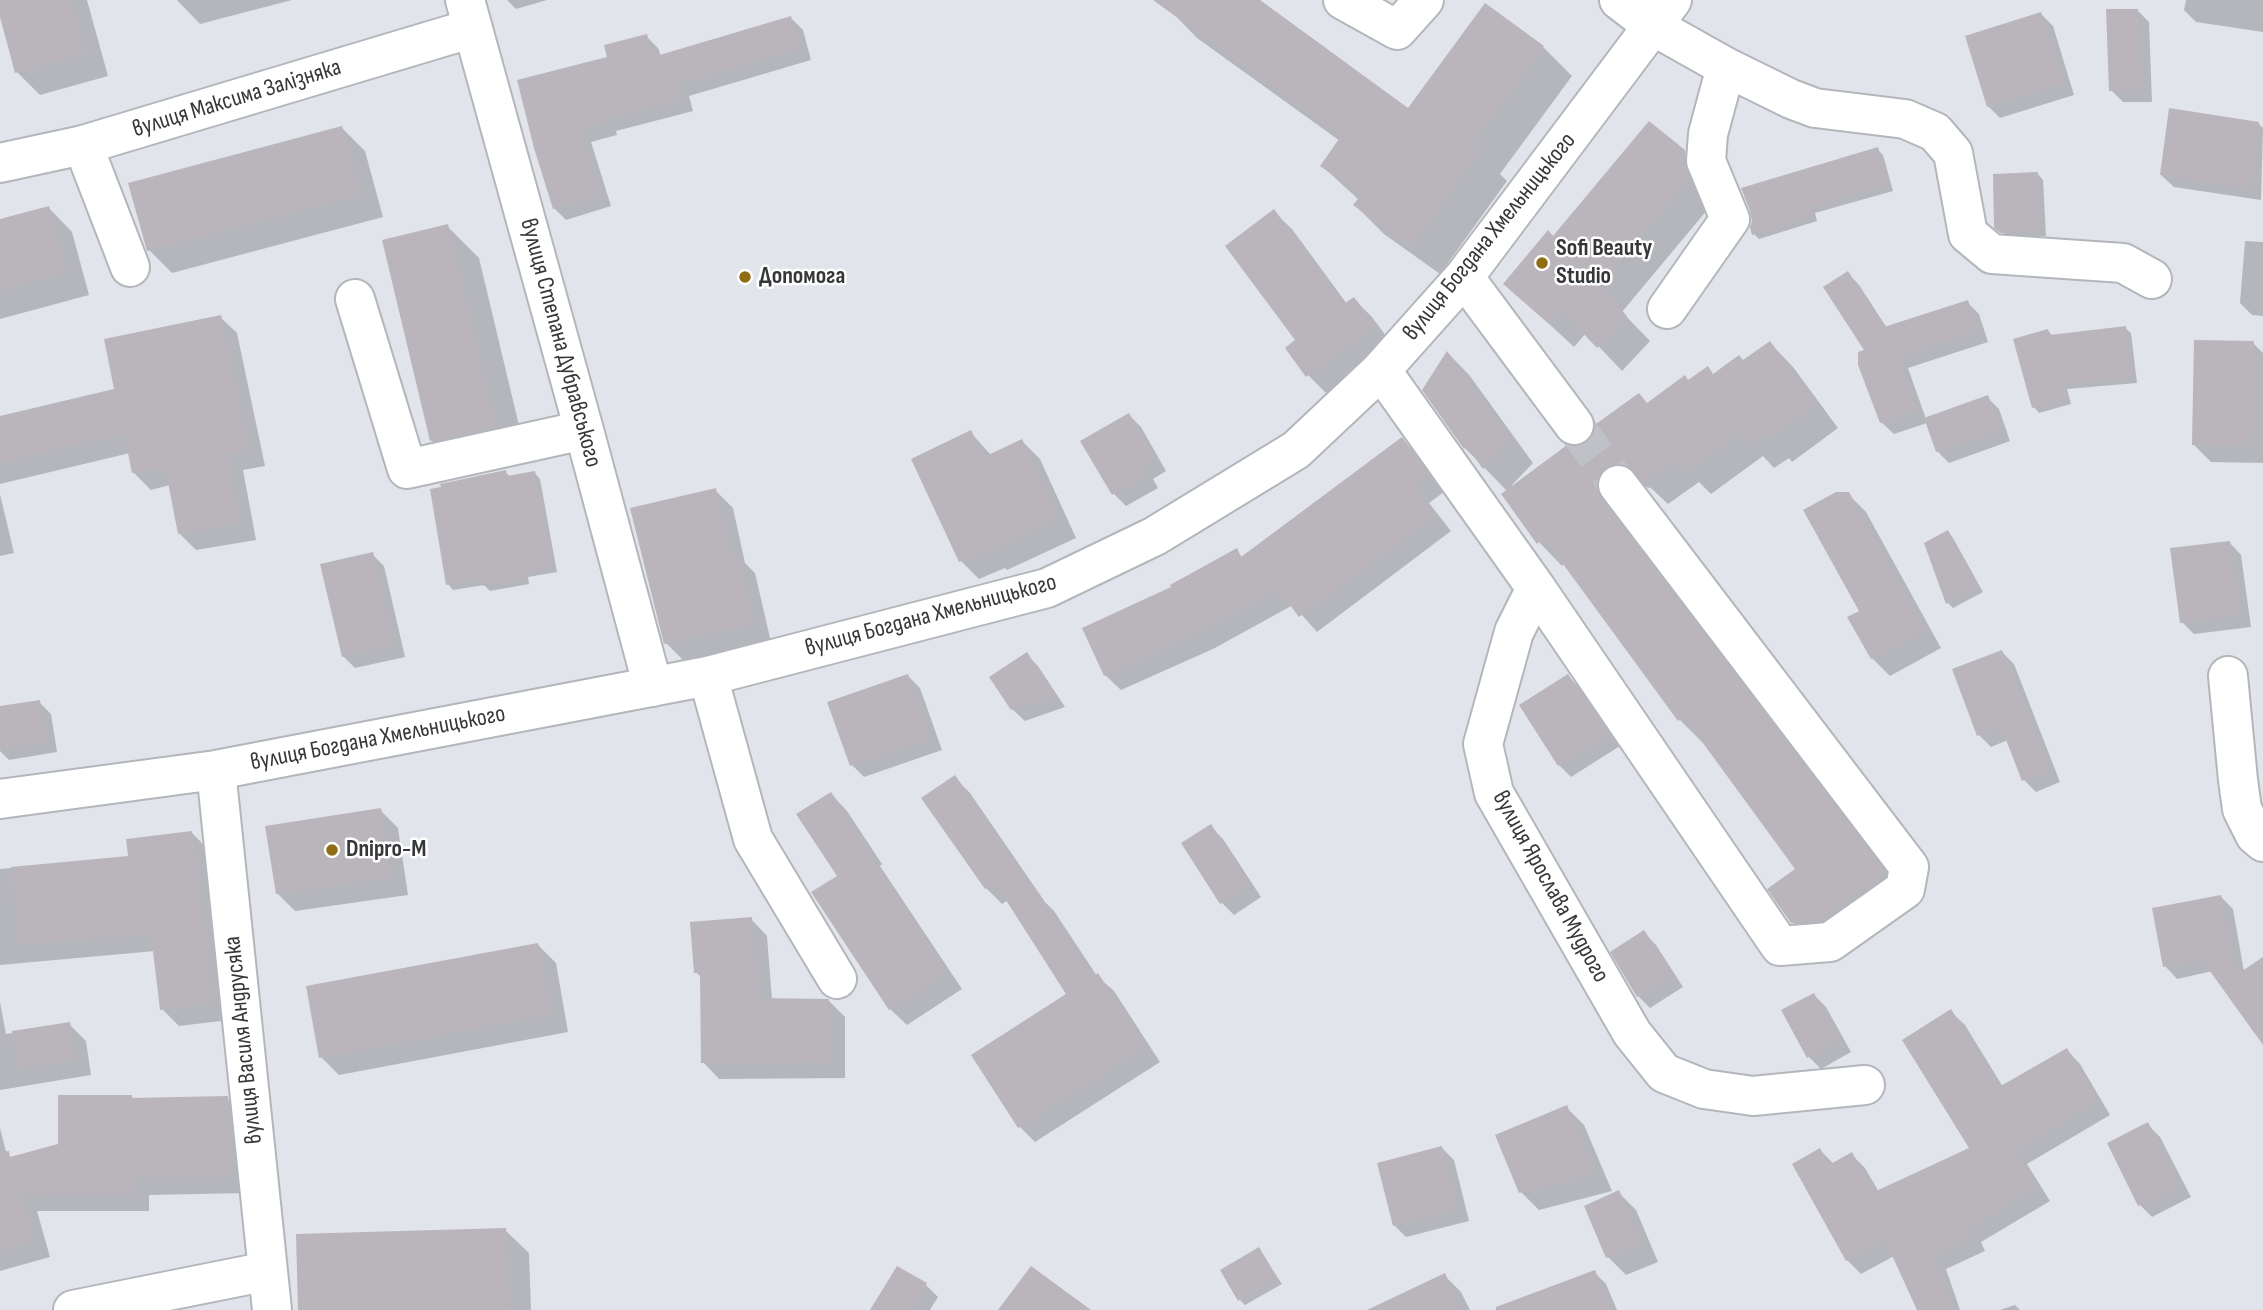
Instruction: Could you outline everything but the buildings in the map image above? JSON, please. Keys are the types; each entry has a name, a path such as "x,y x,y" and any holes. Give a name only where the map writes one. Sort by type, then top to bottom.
{"street":[{"path":"1343,0 1397,30 1424,0"},
{"path":"1619,0 1663,13 1726,67 1815,108 1905,119 1935,132 1953,153 1968,234 1992,254 2123,263 2152,279"},
{"name":"вулиця Богдана Хмельницького","path":"0,799 216,770 708,676 1047,588 1155,536 1296,450 1381,370 1464,277 1663,13"},
{"name":"вулиця Максима Залізняка","path":"0,163 83,145 469,14"},
{"name":"вулиця Степана Дубравського","path":"469,14 653,687"},
{"path":"1667,309 1730,219 1706,161 1708,134 1726,67"},
{"path":"83,145 130,267"},
{"path":"1464,277 1574,425"},
{"path":"355,299 407,469 584,430"},
{"path":"1381,370 1536,588 1780,946 1830,942 1905,889 1909,867 1618,485"},
{"name":"вулиця Ярослава Мудрого","path":"1536,588 1514,632 1483,744 1494,793 1632,1033 1664,1073 1704,1089 1753,1096 1865,1085"},
{"path":"708,676 753,839 837,979"},
{"path":"2228,676 2242,809 2255,835 2263,842"},
{"name":"вулиця Василя Андрусяка","path":"216,770 272,1310"},
{"path":"73,1310 268,1271"}],"tunnel":[{"path":"1574,425 1618,485"}],"place":[{"name":"Sofi Beauty Studio","path":"1542,263"},
{"name":"Допомога","path":"745,277"},
{"name":"Dnipro-M","path":"332,850"}]}
